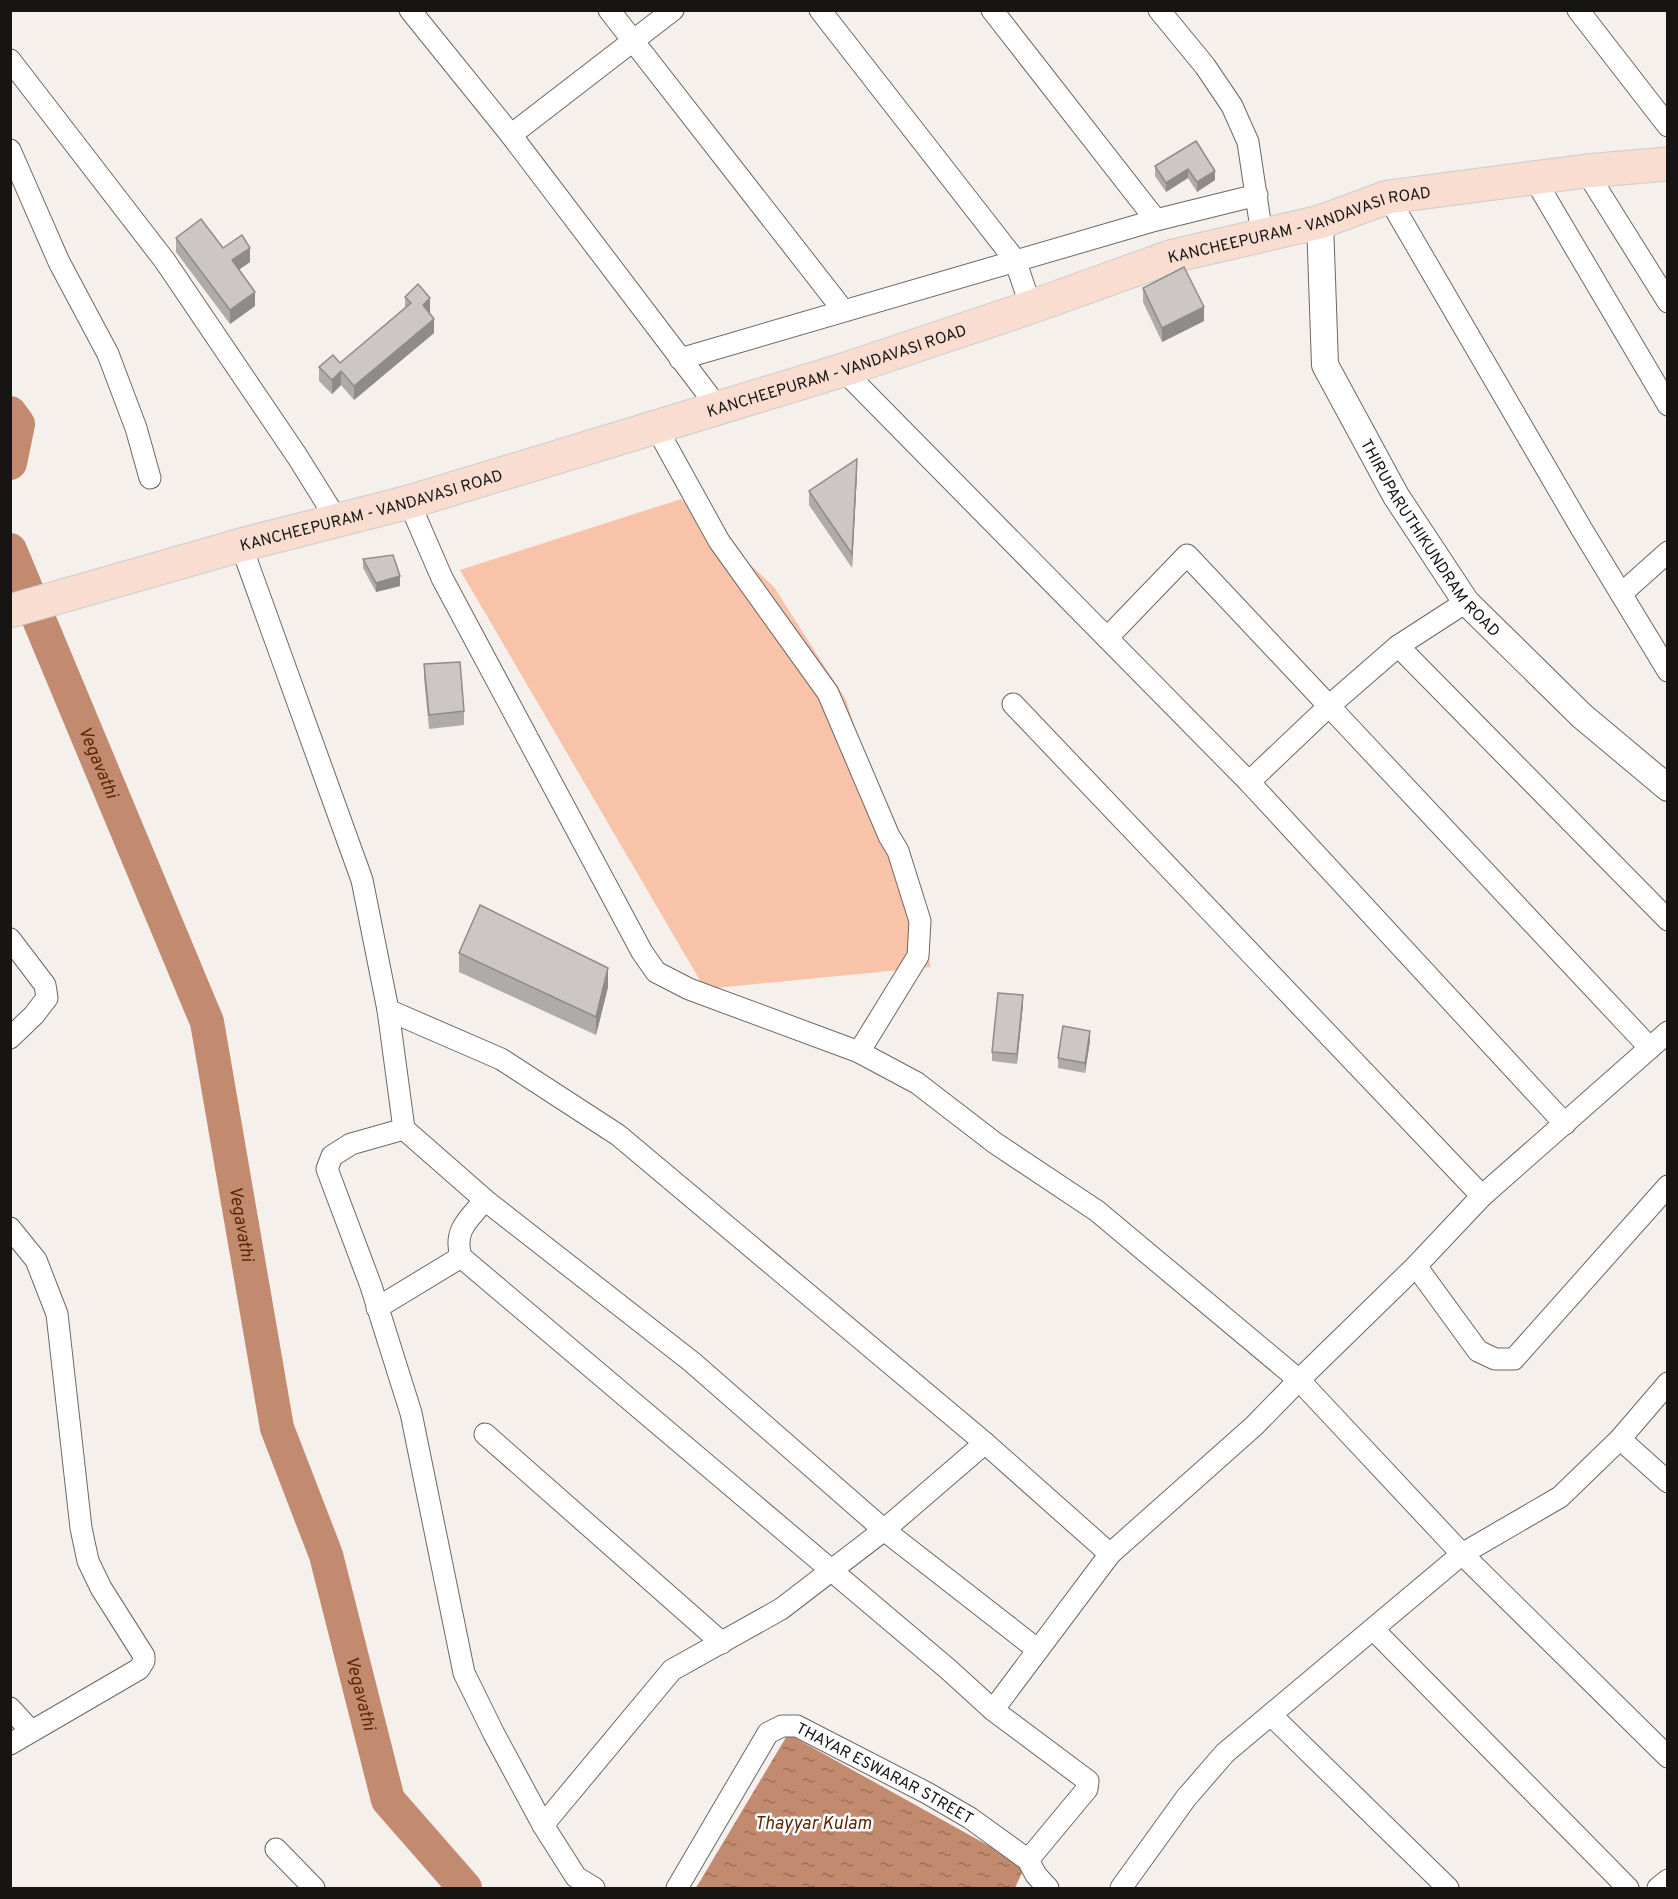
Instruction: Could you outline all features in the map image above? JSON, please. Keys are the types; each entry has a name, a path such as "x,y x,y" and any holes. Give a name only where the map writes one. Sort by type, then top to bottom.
{"main road":[{"name":"KANCHEEPURAM - VANDAVASI ROAD","path":"10,611 241,545 409,501 656,428 843,370 1031,307 1173,256 1320,222 1388,197 1586,171 1668,164"}],"street":[{"path":"410,10 511,135 719,409"},
{"path":"609,10 843,310"},
{"path":"511,135 673,10"},
{"path":"820,10 1015,260 1031,307"},
{"path":"992,10 1156,220"},
{"path":"1159,10 1205,66 1232,106 1248,142 1262,235"},
{"path":"1578,10 1668,126"},
{"path":"10,60 165,261 297,456 337,520"},
{"path":"10,150 59,262 108,354 136,428 150,478"},
{"path":"1586,171 1668,303"},
{"path":"1534,178 1668,405"},
{"path":"680,358 1156,220 1257,195"},
{"path":"1388,197 1668,671"},
{"name":"THIRUPARUTHIKUNDRAM ROAD","path":"1320,222 1325,365 1396,496 1466,602 1582,716 1668,788"},
{"path":"843,370 1249,782 1565,1124"},
{"path":"656,428 719,541 828,693 889,836 898,851 920,921 918,956 859,1052"},
{"path":"409,501 442,578 636,942 656,972 689,989 859,1052 917,1083 995,1143 1097,1211 1299,1380 1462,1554 1668,1757"},
{"path":"241,545 362,880 388,1010 404,1129 485,1200 692,1362 884,1530 1038,1650"},
{"path":"1621,594 1668,552"},
{"path":"1107,638 1187,555 1650,1048"},
{"path":"1249,782 1329,706 1398,646 1466,602"},
{"path":"1398,646 1668,920"},
{"path":"1013,704 1482,1196"},
{"path":"10,939 45,985 46,998 34,1015 10,1038"},
{"path":"388,1010 501,1059 618,1135 985,1443 1110,1554"},
{"path":"993,1710 1110,1554 1254,1426 1416,1266 1482,1196 1668,1032"},
{"path":"404,1129 351,1144 332,1156 327,1169 377,1308 411,1413 464,1673 543,1825 576,1877 594,1888"},
{"path":"1416,1266 1479,1351 1495,1359 1514,1359 1668,1186"},
{"path":"485,1200 461,1228 457,1245 461,1257 832,1570 993,1710 1088,1781 1087,1789 1028,1860"},
{"path":"10,1228 36,1260 57,1314 81,1528 88,1561 144,1656 139,1669 10,1744"},
{"path":"377,1308 461,1257"},
{"path":"1121,1888 1186,1798 1225,1753 1462,1554 1560,1497 1620,1439 1668,1383"},
{"path":"485,1434 722,1642"},
{"path":"1620,1439 1668,1482"},
{"path":"543,1825 672,1670 781,1609 884,1530 985,1443"},
{"path":"1373,1629 1628,1888"},
{"path":"10,1708 31,1731"},
{"path":"1271,1715 1448,1888"},
{"name":"THAYAR ESWARAR STREET","path":"677,1888 768,1733 782,1726 797,1726 927,1793 970,1818 1028,1860 1036,1875 1048,1888"},
{"path":"276,1849 314,1888"},
{"path":"1658,1888 1668,1880"}],"shaded area":[{"path":"681,499 774,587 846,700 931,967 705,989 460,570"}],"water":[{"name":"Thayyar Kulam","path":"788,1734 1025,1866 1015,1888 696,1888"}],"building":[{"path":"1196,141 1215,171 1197,182 1188,169 1166,183 1155,166"},
{"path":"201,219 223,248 242,235 250,248 232,260 255,292 230,310 176,238"},
{"path":"1184,267 1204,307 1162,328 1143,288"},
{"path":"418,284 430,298 423,305 434,319 354,386 341,371 332,380 319,367 333,355 340,363 411,303 405,297"},
{"path":"857,459 852,554 809,491"},
{"path":"393,555 400,576 376,583 363,559"},
{"path":"460,662 464,711 429,715 424,664"},
{"path":"480,905 608,968 596,1017 459,953"},
{"path":"998,993 1023,995 1017,1054 992,1052"},
{"path":"1063,1026 1090,1031 1085,1063 1058,1058"}],"waterway":[{"name":"Vegavathi","path":"10,413 18,424 10,463"},
{"name":"Vegavathi","path":"10,550 207,1022 277,1428 326,1555 388,1800 465,1888"}]}
